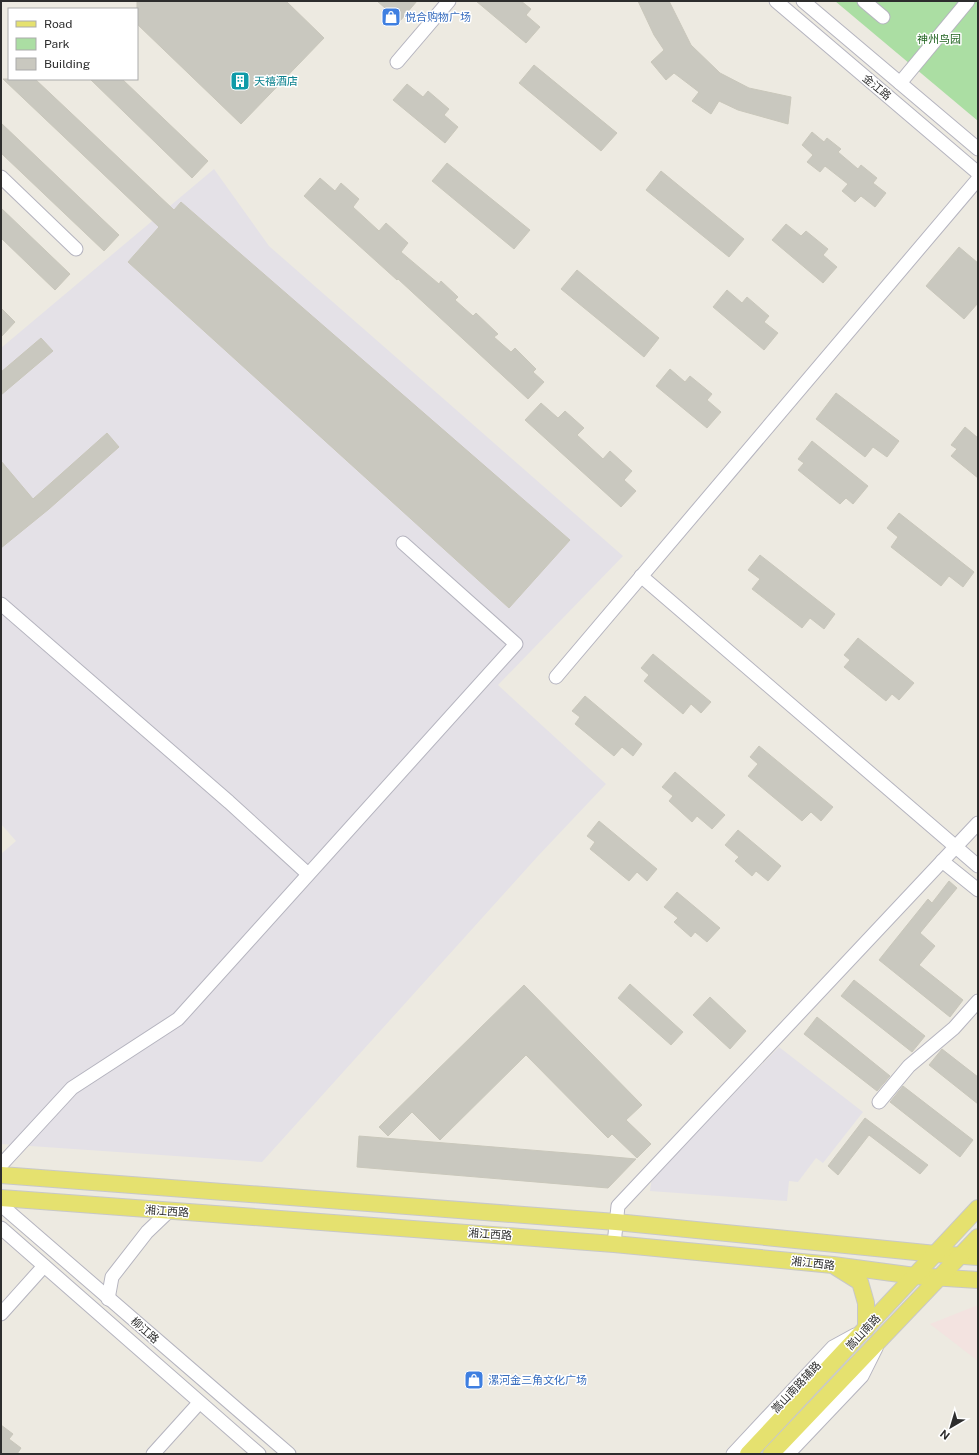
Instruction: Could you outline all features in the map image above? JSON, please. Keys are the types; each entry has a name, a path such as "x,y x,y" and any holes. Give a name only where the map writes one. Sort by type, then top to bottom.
{"main road":[{"name":"湘江西路","path":"1,1175 616,1222 978,1257"},
{"name":"湘江西路","path":"1,1198 614,1244 834,1265 915,1276 978,1280"},
{"name":"嵩山南路","path":"748,1451 866,1329 978,1208"},
{"name":"嵩山南路","path":"771,1454 978,1237"},
{"path":"834,1265 860,1282 866,1303 866,1329"}],"street":[{"path":"397,62 448,1"},
{"name":"金江路","path":"776,1 978,173"},
{"name":"金江路","path":"802,1 978,149"},
{"path":"864,1 883,17"},
{"path":"900,83 968,1"},
{"path":"1,177 76,249"},
{"path":"556,677 978,179"},
{"path":"1,1165 72,1088 178,1019 516,644 403,543"},
{"path":"641,576 978,866"},
{"path":"1,604 230,802 308,874"},
{"path":"614,1244 618,1206 978,823"},
{"path":"942,861 978,890"},
{"path":"879,1102 909,1066 954,1028 978,1001"},
{"name":"柳江路","path":"1,1205 289,1454"},
{"path":"108,1299 112,1277 147,1232 168,1211"},
{"name":"柳江路","path":"1,1228 259,1454"},
{"path":"1,1314 44,1266"},
{"path":"788,1454 862,1376 879,1341"},
{"path":"154,1454 199,1403"},
{"path":"733,1454 748,1451"}],"shaded area":[{"path":"214,169 269,246 623,556 498,685 606,784 538,856 262,1162 1,1144 1,854 16,841 1,824 1,348"},
{"path":"779,1047 863,1112 823,1163 816,1158 798,1182 789,1181 787,1201 650,1191 652,1177"},
{"path":"978,1305 978,1361 930,1324"}],"green space":[{"name":"神州鸟园","path":"835,1 978,1 978,121"}],"building":[{"name":"天禧酒店","path":"137,1 286,1 324,38 241,124 138,25"},
{"path":"377,1 417,1 400,21"},
{"path":"476,1 521,1 531,9 526,15 540,27 526,43"},
{"path":"638,1 669,1 691,45 720,73 749,88 791,97 788,124 738,110 719,101 711,114 692,101 699,92 674,73 666,80 651,62 664,50 654,35"},
{"path":"534,65 617,133 601,151 519,83"},
{"path":"3,79 36,80 174,210 181,202 570,540 509,608 128,262 159,227"},
{"path":"91,80 123,80 208,161 192,178"},
{"path":"407,84 423,97 428,91 449,109 444,115 458,127 445,143 393,100"},
{"path":"1,123 119,235 104,251 1,153"},
{"path":"812,132 824,142 827,138 841,149 838,152 858,169 861,165 877,178 873,183 886,193 875,207 861,196 855,202 842,191 848,184 825,166 820,172 807,162 813,155 802,145"},
{"path":"447,163 530,230 514,249 432,181"},
{"path":"661,171 744,239 729,257 646,190"},
{"path":"320,178 335,191 341,183 359,199 353,207 379,231 386,223 408,243 401,252 439,284 441,281 458,297 455,300 473,316 476,313 498,334 494,337 511,352 515,348 536,369 533,372 544,382 528,399 398,279 397,280 304,196"},
{"path":"1,208 70,274 55,290 1,238"},
{"path":"786,224 801,236 806,231 828,249 823,255 837,267 823,283 772,240"},
{"path":"959,247 978,263 978,303 964,319 926,286"},
{"path":"577,270 659,338 644,357 561,289"},
{"path":"727,290 742,303 747,297 769,316 764,322 778,333 764,350 713,307"},
{"path":"1,308 15,322 1,337"},
{"path":"41,338 53,351 1,395 1,372"},
{"path":"670,369 685,382 690,376 712,394 707,400 721,412 707,428 656,386"},
{"path":"836,393 899,441 887,457 873,447 865,457 816,419"},
{"path":"541,403 558,418 565,411 584,428 577,435 603,459 610,451 632,471 624,480 636,491 621,507 525,420"},
{"path":"965,427 978,438 978,478 951,456 957,449 951,445"},
{"path":"107,433 119,447 49,509 1,548 1,461 33,499"},
{"path":"812,441 868,486 853,504 846,498 840,504 798,470 804,463 798,459"},
{"path":"899,513 974,572 963,587 949,576 941,586 891,547 898,537 887,528"},
{"path":"760,555 835,614 824,629 810,618 802,628 752,589 760,579 748,570"},
{"path":"858,638 914,683 899,700 892,694 886,701 844,667 850,660 844,655"},
{"path":"653,654 711,702 701,713 691,704 683,714 644,681 649,675 641,668"},
{"path":"585,696 642,744 633,756 622,747 614,756 575,724 580,717 572,711"},
{"path":"759,746 833,807 821,821 811,812 802,821 748,776 758,764 750,757"},
{"path":"675,772 725,815 712,829 697,816 692,822 669,801 673,796 662,787"},
{"path":"599,821 657,869 647,881 637,872 629,881 590,849 595,842 587,836"},
{"path":"738,830 781,866 768,881 756,871 752,876 735,861 739,857 725,845"},
{"path":"949,881 957,888 920,933 935,946 919,965 963,1000 950,1017 879,960 928,899 932,903"},
{"path":"677,892 720,928 707,942 695,932 691,937 674,922 678,918 664,907"},
{"path":"854,980 925,1036 912,1052 841,996"},
{"path":"630,984 683,1032 671,1045 618,998"},
{"path":"524,985 642,1105 626,1120 651,1144 637,1158 612,1134 608,1138 526,1055 440,1140 412,1112 388,1136 379,1127"},
{"path":"710,997 746,1031 730,1049 693,1015"},
{"path":"817,1017 890,1076 877,1091 804,1034"},
{"path":"942,1049 978,1077 978,1104 929,1065"},
{"path":"903,1086 973,1140 960,1157 890,1102"},
{"path":"865,1118 928,1165 920,1174 869,1135 838,1175 828,1166"},
{"path":"359,1136 636,1159 608,1188 357,1167"},
{"path":"1,1425 13,1434 9,1439 21,1448 17,1454 1,1454"}],"place":[{"name":"悦合购物广场","path":"391,17"},
{"name":"天禧酒店","path":"240,81"},
{"name":"漯河金三角文化广场","path":"474,1380"}]}
